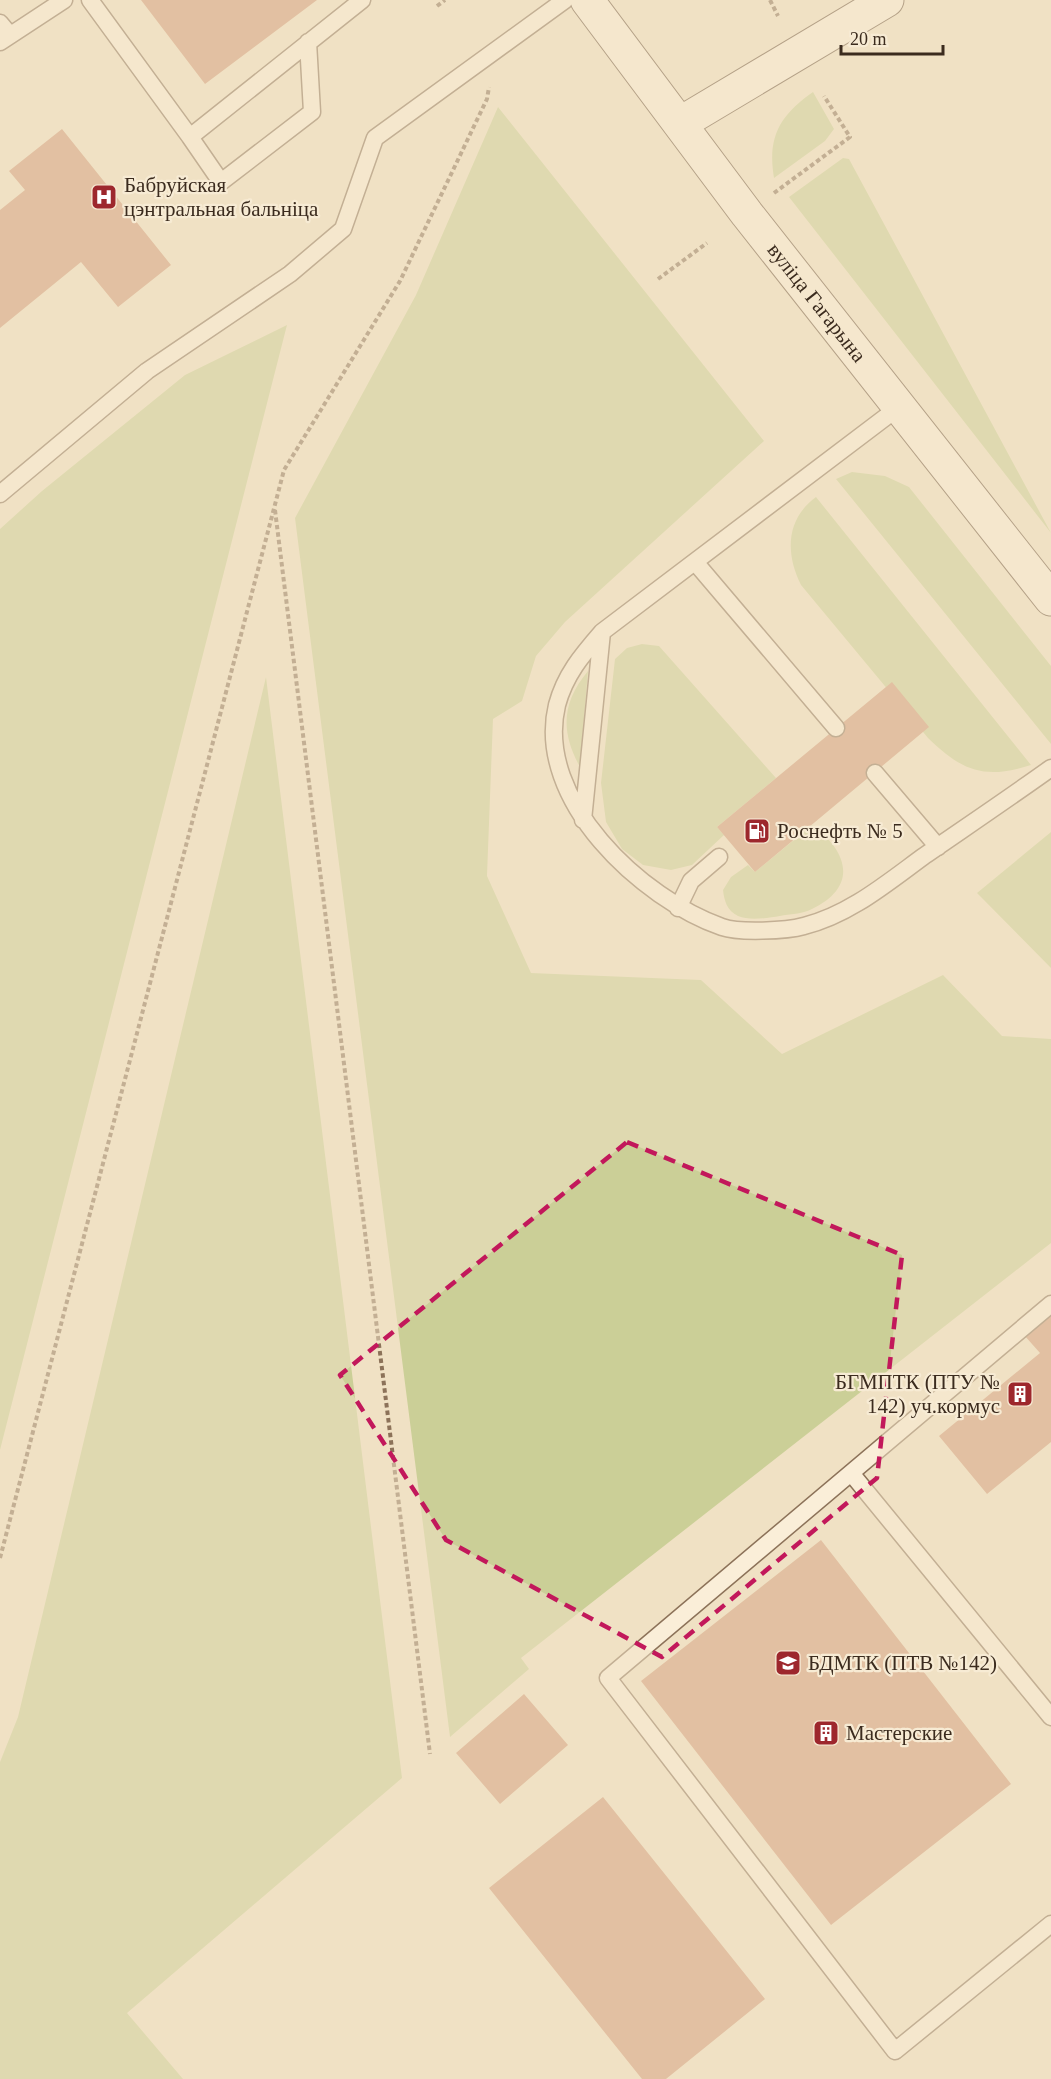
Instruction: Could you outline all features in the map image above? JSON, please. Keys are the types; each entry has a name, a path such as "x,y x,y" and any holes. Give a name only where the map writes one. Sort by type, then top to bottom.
{"main road":[{"name":"вуліца Гагарына","path":"587,0 747,214 1051,599"},
{"path":"681,123 887,0"}],"lane":[{"path":"3,33 64,0"},
{"path":"190,137 362,0"},
{"path":"0,494 147,371 290,274 343,228 375,138 565,0"},
{"path":"92,1 221,182 312,112 308,42"},
{"path":"899,407 602,633 573,666 557,706 555,738 561,776 583,821 637,878 678,908 725,928 767,930 803,927 850,908 1051,768"},
{"path":"695,562 836,728"},
{"path":"583,821 602,633"},
{"path":"875,772 938,847"},
{"path":"678,908 691,881 719,857"},
{"path":"1051,1304 608,1678 895,2051 1051,1924"},
{"path":"851,1473 1051,1717"}],"path":[{"path":"437,6 445,0"},
{"path":"770,0 778,16"},
{"path":"0,1558 284,470 400,281 487,99 489,83"},
{"path":"774,193 850,137 824,96"},
{"path":"658,279 707,243"},
{"path":"274,508 430,1754"}],"highlighted area":[{"path":"627,1142 902,1255 877,1478 662,1657 446,1540 340,1375"}],"green space":[{"path":"813,92 834,129 825,141 774,178 772,150 778,128 792,109"},
{"path":"498,107 764,441 565,622 536,656 522,701 493,719 487,876 531,973 701,980 782,1054 943,975 1002,1036 1051,1039 1051,1243 521,1658 529,1669 450,1737 295,518 416,295"},
{"path":"843,158 849,159 1051,533 789,197"},
{"path":"287,325 0,1450 0,529 42,491 185,375"},
{"path":"852,472 885,476 909,487 1051,666 1051,744 836,479"},
{"path":"816,497 1031,765 1000,772 975,770 963,765 940,749 928,738 801,585 792,561 791,537 799,516"},
{"path":"642,644 659,646 776,778 717,827 724,835 692,865 671,870 643,865 622,849 606,822 601,783 615,659 627,648"},
{"path":"588,671 580,767 569,741 567,717 573,694"},
{"path":"266,677 402,1778 127,2013 183,2079 0,2079 0,1762 18,1717"},
{"path":"812,825 825,835 840,858 843,869 842,880 837,890 827,900 800,913 753,919 742,918 731,911 725,901 723,890 731,877 748,865 755,872"},
{"path":"1051,832 1051,968 977,893"}],"building":[{"path":"141,0 317,0 205,84"},
{"path":"62,129 171,265 118,307 81,262 0,328 0,210 25,190 9,171"},
{"path":"892,682 929,727 755,872 717,827"},
{"name":"БГМПТК (ПТУ № 142) уч.кормус","path":"1051,1313 1051,1442 987,1494 939,1436 1040,1353 1024,1335"},
{"name":"Мастерские","path":"821,1540 1011,1784 831,1925 641,1681"},
{"path":"524,1694 568,1745 500,1804 456,1753"},
{"path":"603,1797 765,1999 666,2079 642,2079 489,1888"}],"place":[{"name":"Бабруйская цэнтральная бальніца","path":"104,197"},
{"name":"Роснефть № 5","path":"757,831"},
{"name":"БГМПТК (ПТУ № 142) уч.кормус","path":"1020,1394"},
{"name":"БДМТК (ПТВ №142)","path":"788,1663"},
{"name":"Мастерские","path":"826,1733"}]}
